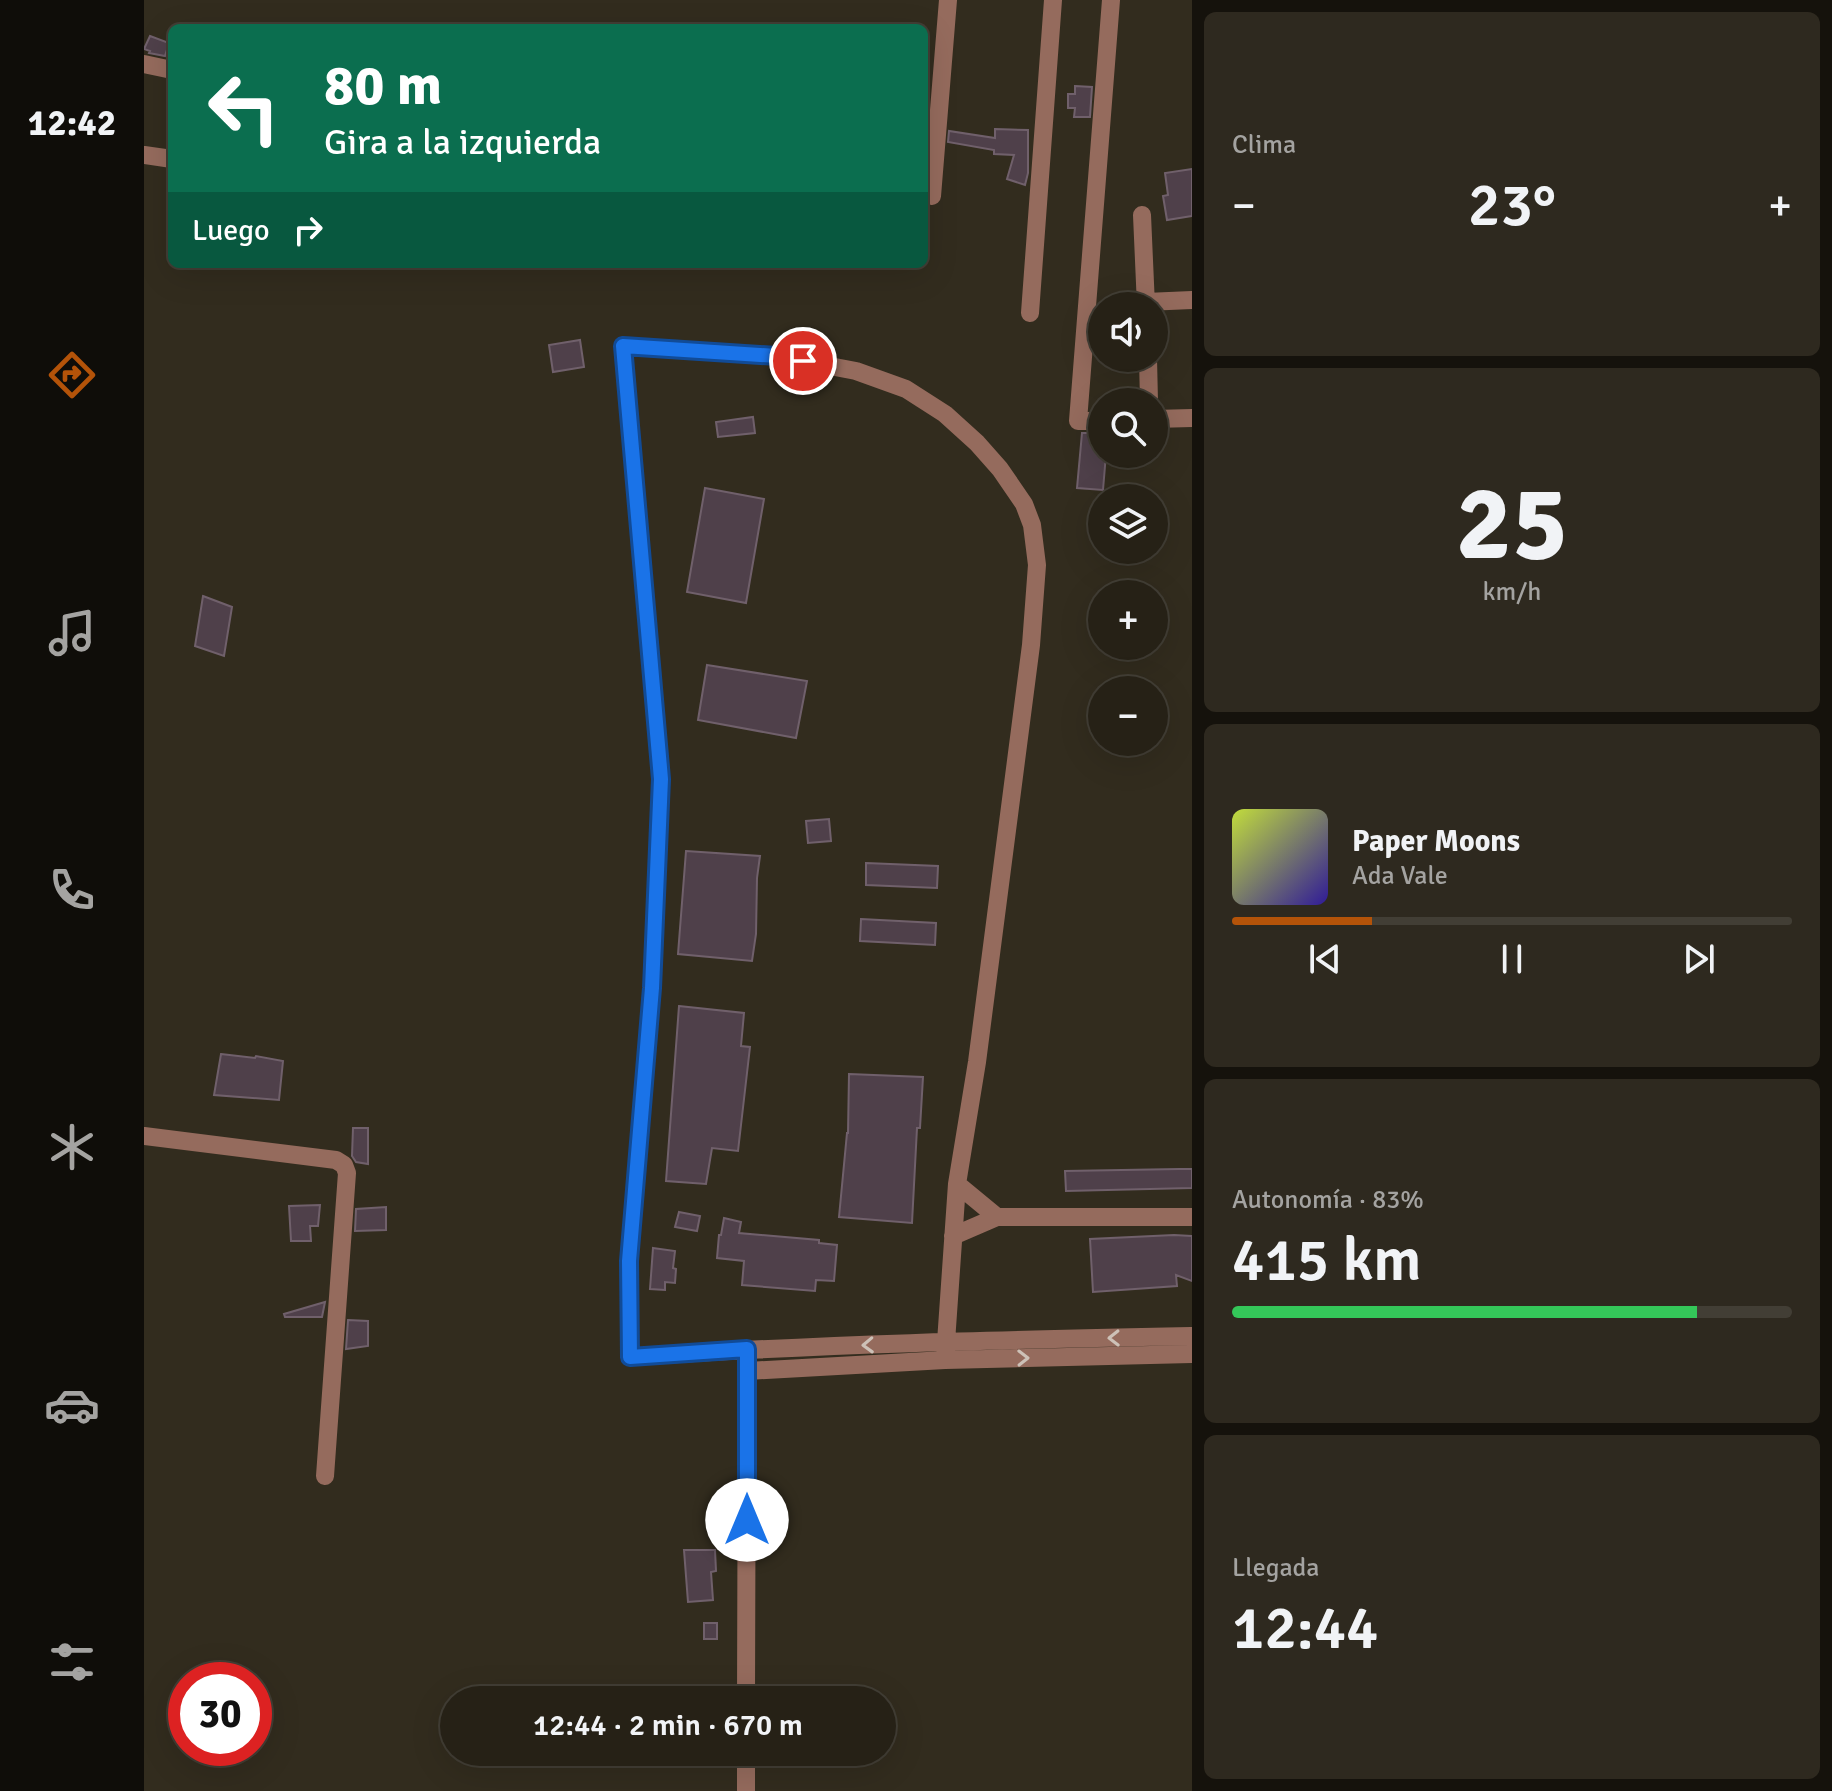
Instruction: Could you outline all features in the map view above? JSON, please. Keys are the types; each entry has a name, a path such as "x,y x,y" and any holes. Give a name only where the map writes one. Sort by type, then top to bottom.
{"street":[{"path":"932,196 948,0"},
{"path":"1030,313 1053,0"},
{"path":"1088,421 1078,421 1111,0"},
{"path":"144,64 168,69"},
{"path":"144,155 168,158"},
{"path":"1142,215 1145,292"},
{"path":"1168,302 1192,300"},
{"path":"945,1351 957,1184 977,1062 1031,645 1037,565 1032,525 1024,504 977,443 945,414 906,389 856,371 777,356 623,346 661,779 652,988 629,1261 630,1357 747,1349 1192,1354"},
{"path":"1168,419 1192,418"},
{"path":"144,1136 336,1160 344,1165 347,1173 325,1476"},
{"path":"957,1184 997,1217"},
{"path":"953,1236 997,1217 1192,1217"},
{"path":"747,1371 945,1351 1192,1336"},
{"path":"746,1686 747,1349"},
{"path":"746,1766 746,1791"}],"building":[{"path":"150,36 168,43 165,56 144,49"},
{"path":"1075,86 1092,87 1090,117 1074,117 1075,108 1068,108 1068,94 1075,94"},
{"path":"995,129 1028,130 1025,185 1007,179 1014,155 994,154 994,150 948,142 949,131 995,138"},
{"path":"1192,169 1192,216 1167,220 1163,196 1168,195 1165,173"},
{"path":"580,340 584,367 553,372 549,345"},
{"path":"753,417 755,433 718,437 716,422"},
{"path":"1082,433 1088,433 1088,468 1105,468 1104,484 1088,484 1088,489 1077,488"},
{"path":"705,488 764,499 746,603 687,592"},
{"path":"203,596 232,607 224,656 195,646"},
{"path":"707,665 807,681 796,738 698,720"},
{"path":"829,819 831,841 808,843 806,821"},
{"path":"686,851 760,856 752,961 678,954"},
{"path":"866,863 938,866 937,888 866,885"},
{"path":"861,919 936,923 935,945 860,941"},
{"path":"679,1006 744,1013 741,1046 750,1047 738,1151 712,1148 706,1184 666,1181"},
{"path":"221,1054 283,1061 279,1100 214,1095"},
{"path":"849,1074 923,1077 912,1223 839,1217 848,1133"},
{"path":"353,1128 368,1128 368,1164 356,1162 352,1156"},
{"path":"1192,1169 1192,1188 1066,1191 1065,1171"},
{"path":"320,1205 318,1226 310,1226 311,1241 291,1241 289,1206"},
{"path":"386,1207 386,1230 355,1231 356,1209"},
{"path":"679,1212 700,1216 697,1231 675,1227"},
{"path":"724,1218 741,1222 739,1233 819,1240 819,1243 837,1245 834,1281 816,1280 815,1291 742,1285 744,1261 717,1258"},
{"path":"1192,1236 1192,1281 1176,1275 1177,1286 1093,1292 1090,1239"},
{"path":"653,1248 675,1251 675,1283 665,1282 665,1290 650,1289"},
{"path":"325,1302 322,1317 285,1317 284,1314"},
{"path":"348,1320 368,1321 368,1346 346,1349"},
{"path":"684,1550 715,1550 716,1571 711,1572 713,1600 688,1602"},
{"path":"704,1623 717,1623 717,1639 704,1639"}],"route":[{"path":"747,1520 747,1349 630,1357 629,1261 652,988 661,779 623,346 777,356 803,361"}]}
